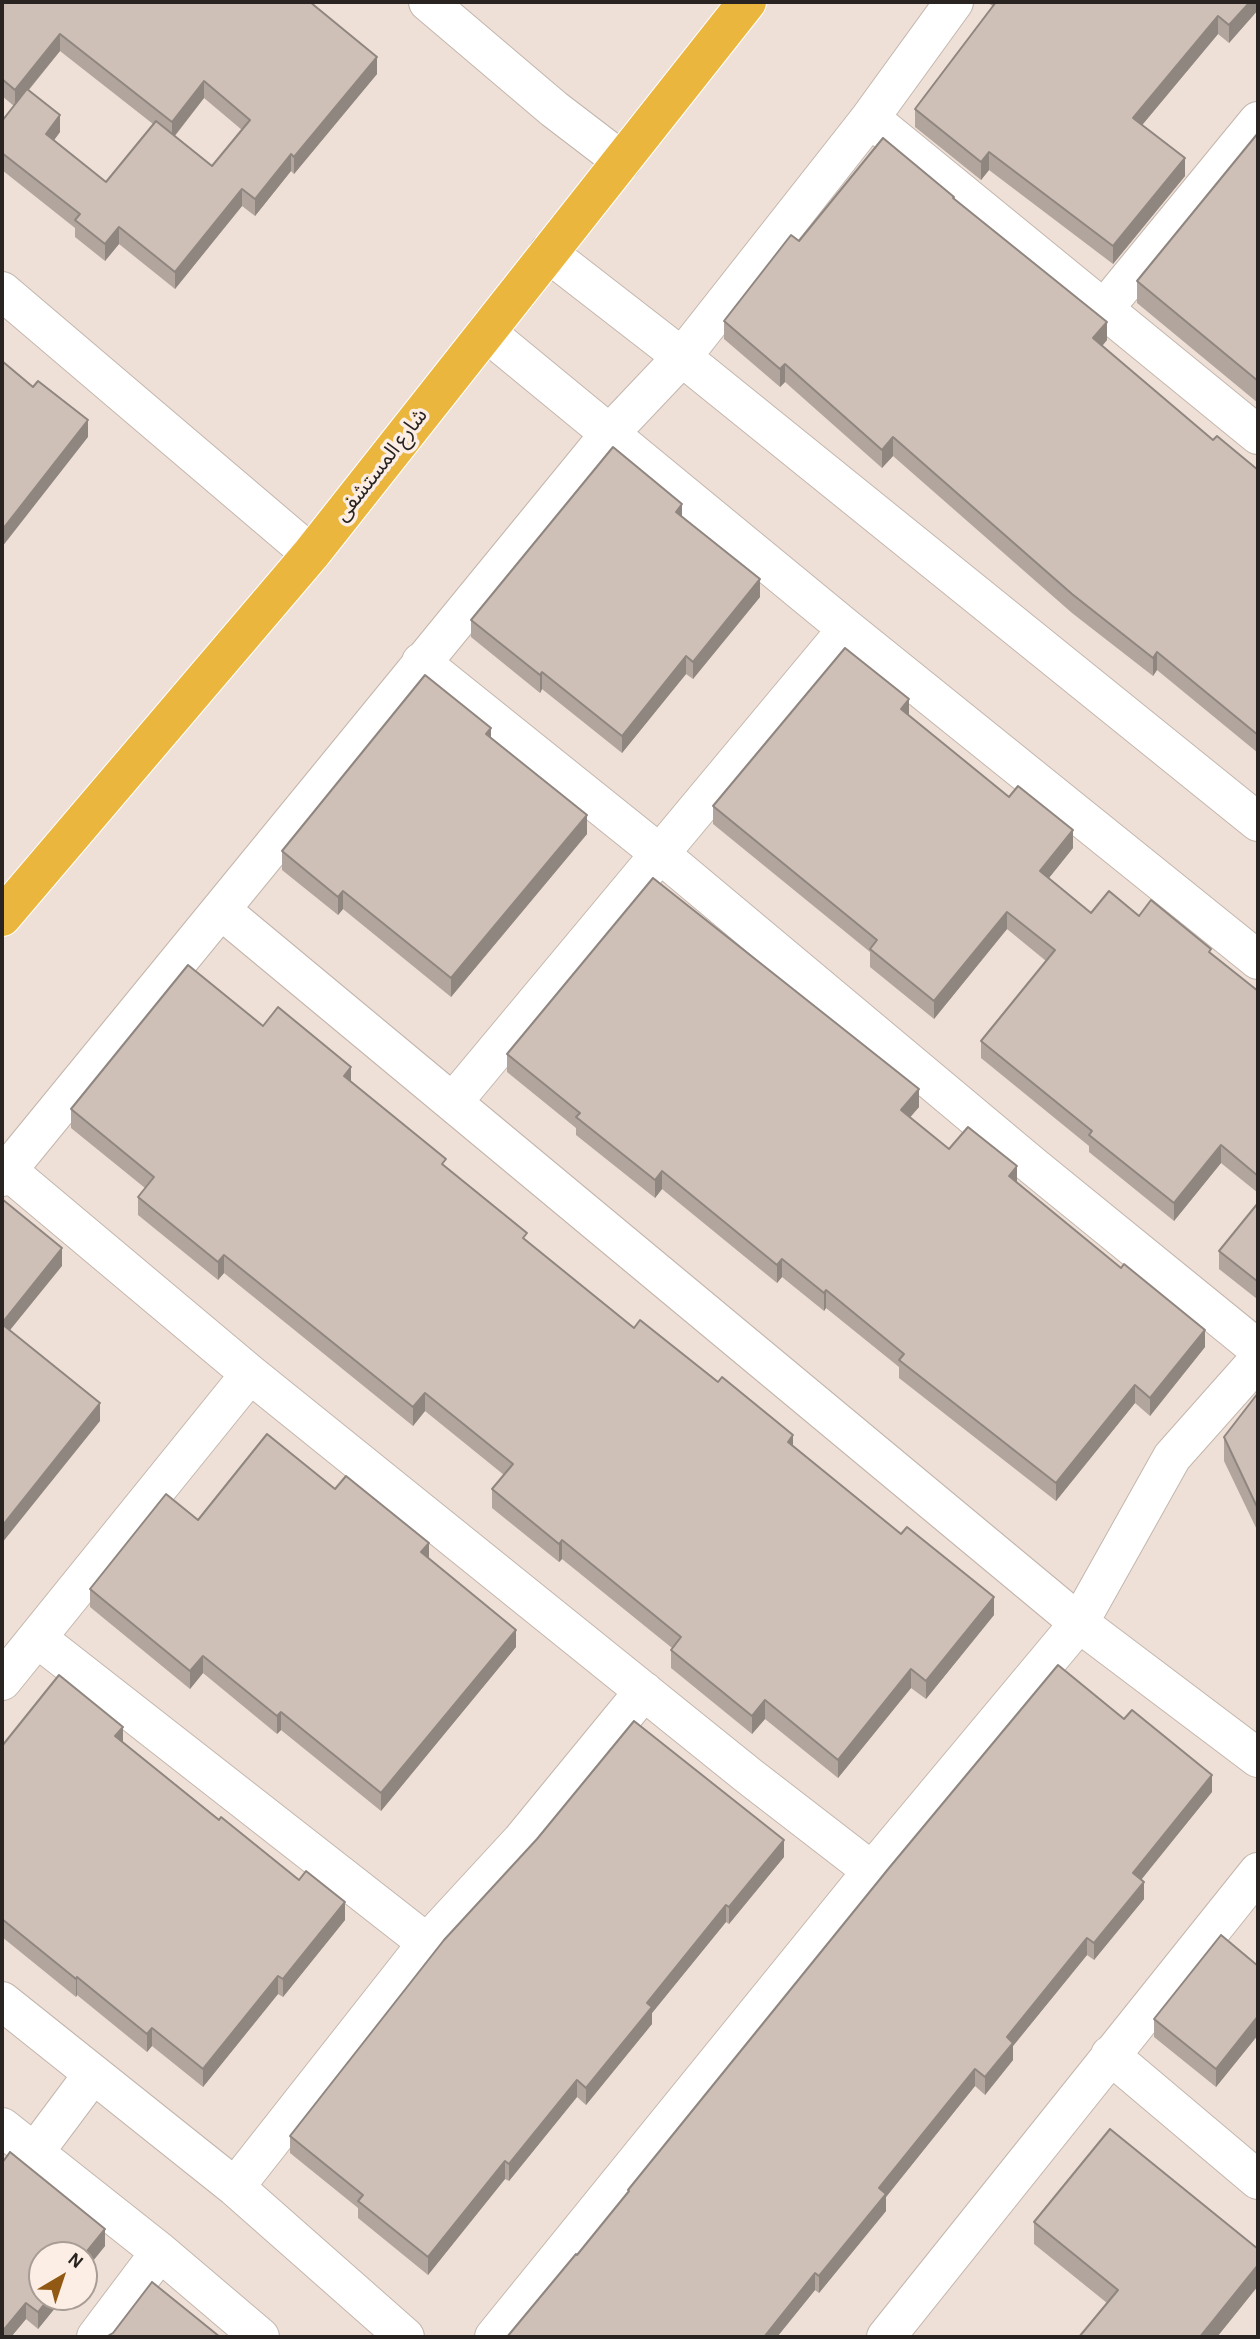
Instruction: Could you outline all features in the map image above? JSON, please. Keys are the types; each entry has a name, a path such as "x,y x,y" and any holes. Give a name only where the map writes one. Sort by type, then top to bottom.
{"highway":[{"name":"شارع المستشفى","path":"4,910 311,554 747,2"}],"street":[{"path":"428,2 554,109 622,161"},
{"path":"872,1871 749,1776 4,1173 611,432 682,358 870,118 954,2"},
{"path":"870,118 1258,435"},
{"path":"1104,309 1258,121"},
{"path":"548,253 1258,822"},
{"path":"2,291 311,554"},
{"path":"486,332 611,432 847,629 1258,960"},
{"path":"453,1102 847,629"},
{"path":"421,662 659,853 1033,1166 1258,1349"},
{"path":"221,910 1079,1623 1258,1758"},
{"path":"494,2337 872,1871 1079,1623 1172,1457 1258,1360"},
{"path":"2,1681 250,1374"},
{"path":"37,1638 426,1943"},
{"path":"235,2187 426,1943 521,1841 644,1691"},
{"path":"886,2337 1258,1872"},
{"path":"2,2001 235,2187 405,2337"},
{"path":"1110,2055 1258,2180"},
{"path":"34,2153 93,2074"},
{"path":"2,2127 160,2252 260,2337"},
{"path":"96,2337 160,2252"}],"building":[{"path":"2,2 310,2 377,57 294,157 291,154 255,199 242,189 175,272 119,227 105,244 75,220 80,214 2,153 2,121 27,89 60,115 46,134 106,182 156,121 212,166 250,120 204,81 172,122 60,34 15,90 2,79"},
{"path":"996,2 1250,2 1229,25 1218,16 1133,118 1185,158 1113,246 989,152 981,162 915,109"},
{"path":"1258,133 1258,381 1137,281"},
{"path":"883,138 1107,322 1093,338 1213,440 1217,436 1258,470 1258,735 1157,652 1153,658 1072,594 893,437 882,450 785,364 780,369 724,321 791,235 799,241"},
{"path":"2,361 33,387 38,381 88,420 2,530"},
{"path":"613,447 682,504 676,512 760,579 693,662 686,656 622,736 471,620"},
{"path":"845,648 909,699 901,709 1009,797 1018,786 1073,830 1040,871 1091,913 1109,891 1139,916 1151,900 1258,991 1258,1176 1221,1145 1174,1203 1089,1135 1092,1131 981,1041 1055,950 1007,912 934,1001 870,949 877,940 713,806"},
{"path":"425,675 491,728 486,734 587,815 451,978 343,891 338,897 282,851"},
{"path":"653,878 919,1089 901,1110 949,1149 968,1127 1017,1166 1009,1176 1121,1268 1124,1264 1205,1330 1150,1398 1135,1385 1056,1483 899,1360 904,1354 826,1290 824,1293 782,1259 777,1265 662,1171 655,1180 576,1117 580,1113 507,1054"},
{"path":"188,965 263,1026 278,1007 351,1067 344,1076 446,1159 442,1164 527,1233 523,1238 634,1328 640,1320 718,1382 722,1377 793,1435 788,1442 901,1534 907,1527 994,1597 926,1681 911,1669 838,1760 765,1700 752,1716 671,1650 681,1637 562,1540 559,1544 492,1489 513,1464 425,1393 413,1407 224,1255 218,1262 138,1197 154,1177 71,1109"},
{"path":"2,1199 62,1248 2,1323"},
{"path":"1258,1203 1258,1280 1257,1281 1219,1251"},
{"path":"2,1324 100,1403 2,1526"},
{"path":"1258,1393 1258,1509 1224,1437"},
{"path":"267,1434 335,1489 346,1476 429,1543 421,1552 516,1630 381,1793 281,1712 277,1716 203,1656 190,1671 90,1589 166,1494 198,1520"},
{"path":"1058,1665 1124,1719 1132,1710 1212,1775 1133,1873 1144,1882 1094,1943 1087,1938 1007,2037 1013,2043 985,2077 975,2069 879,2188 886,2194 819,2276 815,2273 764,2337 507,2337 577,2255 889,1868"},
{"path":"59,1675 123,1727 115,1736 219,1820 221,1817 299,1880 306,1871 345,1902 283,1979 278,1976 203,2069 152,2028 147,2034 2,1919 2,1746"},
{"path":"634,1721 784,1840 729,1907 726,1905 647,2003 652,2007 586,2088 577,2080 509,2164 505,2161 428,2257 358,2201 363,2195 290,2136 444,1940 537,1839"},
{"path":"1221,1935 1258,1966 1258,2016 1216,2069 1154,2019"},
{"path":"1110,2129 1258,2249 1258,2265 1200,2337 1079,2337 1118,2290 1034,2222"},
{"path":"10,2152 105,2229 95,2241 28,2241 28,2304 26,2303 2,2332 2,2163"},
{"path":"152,2282 220,2337 106,2337 113,2333"}]}
